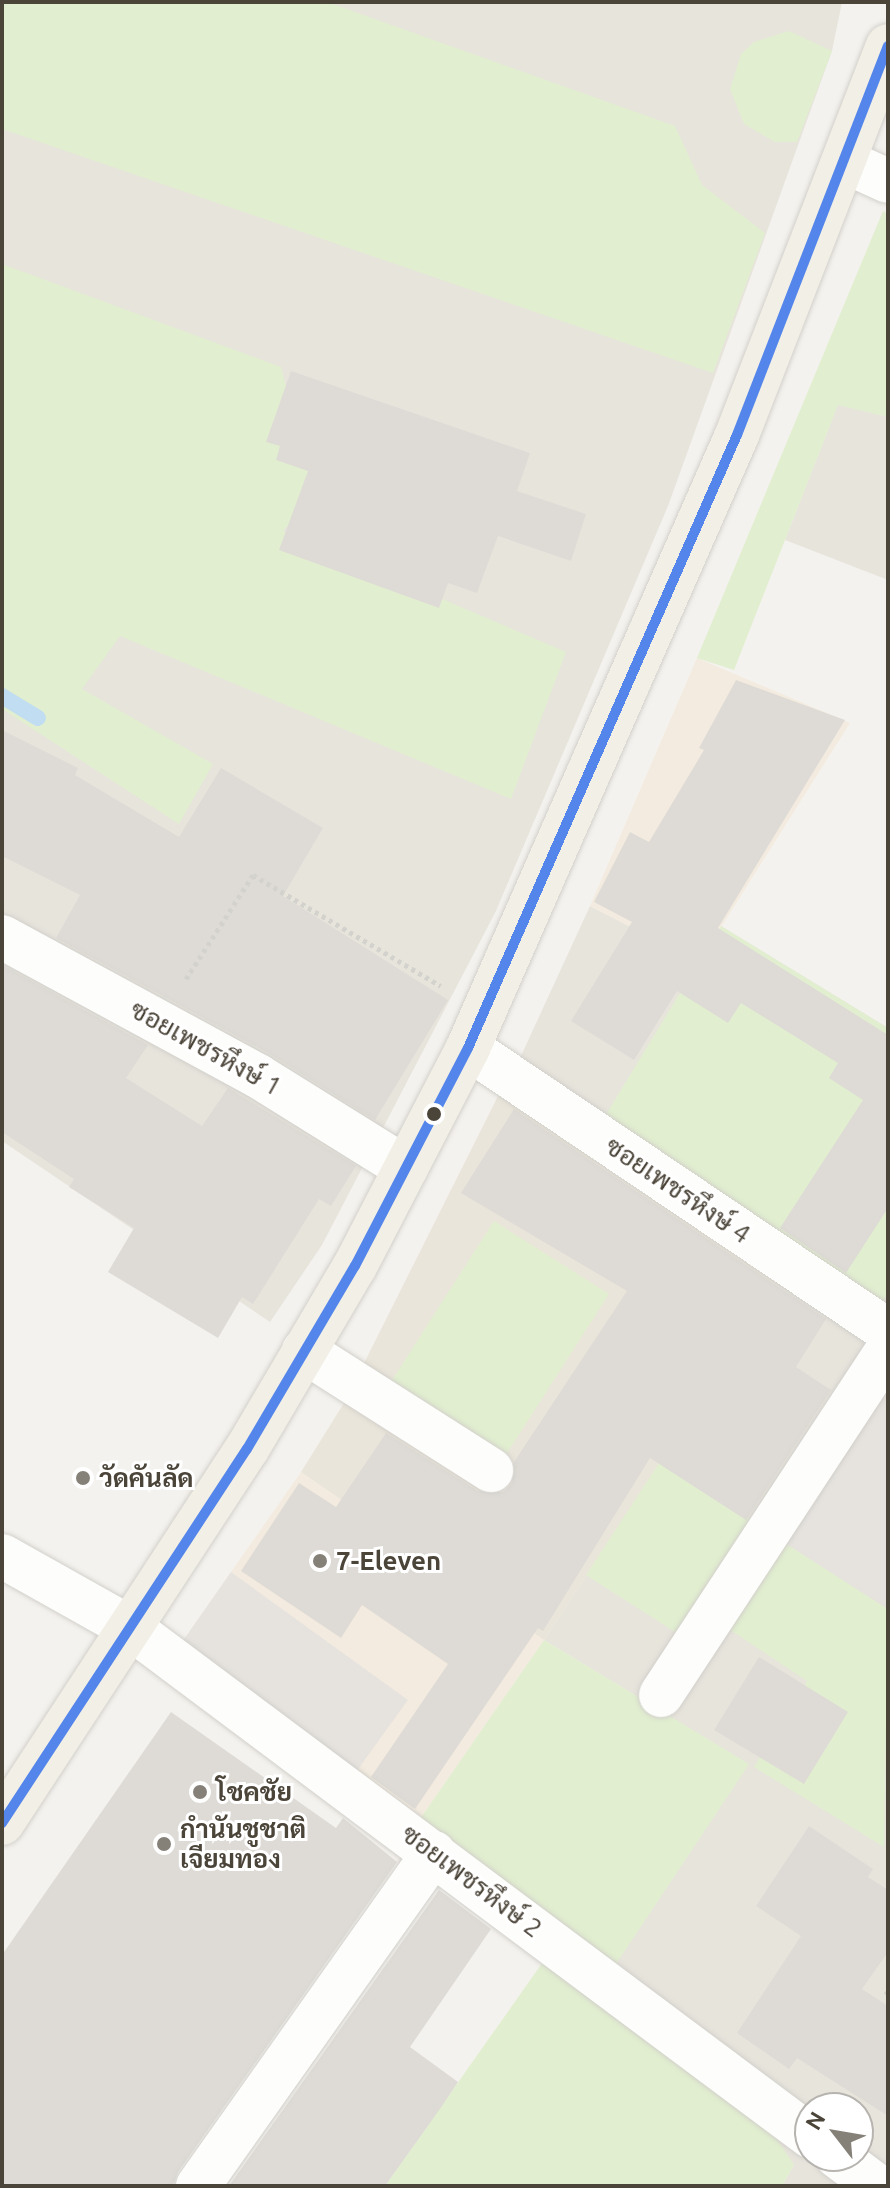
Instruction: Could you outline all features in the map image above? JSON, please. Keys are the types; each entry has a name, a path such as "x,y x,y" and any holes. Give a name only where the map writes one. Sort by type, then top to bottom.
{"main road":[{"path":"2,1823 132,1629 304,1351 406,1168 468,1048 667,601 888,46"}],"street":[{"path":"844,161 888,181"},
{"name":"ซอยเพชรหึงษ์ 1","path":"2,937 161,1022 406,1168"},
{"name":"ซอยเพชรหึงษ์ 4","path":"468,1048 888,1331"},
{"path":"661,1695 888,1349"},
{"path":"304,1351 491,1470"},
{"name":"ซอยเพชรหึงษ์ 2","path":"2,1556 132,1629 794,2124"},
{"path":"198,2186 434,1853"},
{"path":"858,2172 877,2186"}],"path":[{"path":"161,1022 253,875 446,989"}],"shaded area":[{"path":"2,2 842,2 832,51 668,506 496,911 322,1245 270,1322 2,1141"},
{"path":"838,404 888,417 888,580 785,540"},
{"path":"697,658 850,723 699,962 590,906"},
{"path":"590,906 699,962 721,926 888,1028 888,2186 782,2186 794,2165 590,1993 748,1764 544,1640 799,1250 520,1058"},
{"path":"502,1088 784,1274 544,1640 301,1472 344,1403"},
{"path":"888,1381 888,1496 835,1462"},
{"path":"835,1462 888,1496 888,1609 785,1543"},
{"path":"301,1472 544,1640 420,1819 180,1645"},
{"path":"231,1572 408,1700 356,1772 180,1645"}],"green space":[{"path":"2,2 327,2 675,126 702,185 765,233 713,373 2,129"},
{"path":"789,31 832,51 797,142 775,142 744,124 730,89 741,54 754,42"},
{"path":"883,211 888,214 888,417 838,405 734,670 697,658"},
{"path":"2,264 281,367 314,496 283,531 566,652 511,799 120,636 82,689 213,764 179,824 2,709"},
{"path":"721,926 888,1028 888,1292 881,1304 605,1116"},
{"path":"494,1221 609,1294 502,1461 387,1388"},
{"path":"663,1457 762,1526 686,1639 586,1575"},
{"path":"785,1543 888,1609 884,1847 754,1767 807,1681 726,1627"},
{"path":"544,1640 749,1764 614,1967 420,1819"},
{"path":"545,1959 773,2133 794,2165 782,2186 385,2186"}],"building":[{"path":"291,371 530,453 517,491 586,514 571,561 498,536 477,593 448,583 439,608 279,550 308,471 276,460 280,446 266,442"},
{"path":"736,680 845,720 718,928 888,1035 888,1208 846,1273 780,1228 863,1100 829,1078 838,1063 741,1003 728,1023 677,991 634,1060 571,1021 632,922 594,902 630,832 649,842 704,750 699,748"},
{"path":"2,730 78,768 75,775 179,837 221,768 323,828 283,896 448,1000 375,1120 270,1054 56,938 80,895 2,856"},
{"path":"2,965 148,1045 126,1078 202,1126 228,1088 356,1166 331,1206 319,1199 253,1304 242,1297 218,1338 108,1272 134,1228 69,1187 74,1179 2,1132"},
{"path":"514,1109 826,1319 796,1367 831,1390 746,1520 650,1458 543,1631 538,1628 415,1809 371,1777 448,1664 362,1605 341,1638 241,1571 299,1483 336,1507 386,1433 478,1491 503,1492 512,1483 514,1462 627,1291 461,1193"},
{"path":"759,1657 848,1712 804,1784 714,1730"},
{"path":"171,1712 336,1828 343,1818 397,1862 178,2172 173,2186 2,2186 2,1955"},
{"path":"809,1826 873,1869 868,1877 888,1890 888,1952 862,1989 888,2006 888,2116 874,2107 874,2092 850,2092 797,2058 789,2069 737,2033 801,1936 756,1906"},
{"path":"439,1890 491,1929 410,2047 458,2082 442,2106 385,2186 229,2186"}],"waterway":[{"path":"2,696 38,718"}],"transit line":[{"path":"2,1823 247,1449 355,1266 468,1048 737,435 888,46"}],"place":[{"name":"วัดคันลัด","path":"83,1478"},
{"name":"7-Eleven","path":"320,1561"},
{"name":"โชคชัย","path":"200,1792"},
{"name":"กำนันชูชาติ เจียมทอง","path":"164,1844"}]}
